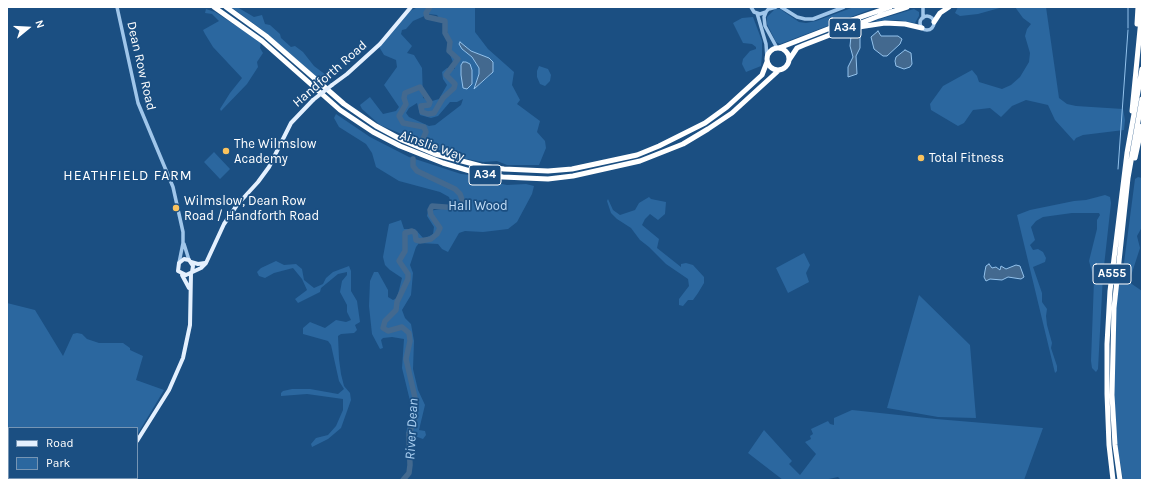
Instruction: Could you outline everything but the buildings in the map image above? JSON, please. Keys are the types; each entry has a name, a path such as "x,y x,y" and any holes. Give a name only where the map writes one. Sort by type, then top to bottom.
{"highway":[{"name":"Ainslie Way","path":"214,7 262,41 340,110 373,132 406,150 443,163 480,174 503,177 548,179 573,176 596,172 645,159 682,144 708,129 732,112 778,71"},
{"name":"Ainslie Way","path":"226,7 266,36 334,97 353,112 383,130 402,140 440,155 482,166 504,169 548,171 572,169 630,157 660,146 705,123 727,107 762,75 767,60"},
{"name":"A34","path":"767,60 770,51 890,7"},
{"name":"A34","path":"778,71 785,68 798,48 822,37 907,7"},
{"path":"934,22 940,13 949,7"},
{"path":"1136,68 1138,7"},
{"path":"1127,153 1142,9"},
{"path":"822,37 855,28 885,23 905,24 922,28"},
{"path":"778,48 786,52 789,60"},
{"path":"767,60 769,66 778,71"},
{"name":"A555","path":"1113,480 1107,412 1107,339 1112,274 1127,153 1142,69"},
{"name":"A555","path":"1120,480 1112,412 1112,345 1115,292 1127,193 1142,99"},
{"path":"1127,193 1142,126"}],"main road":[{"name":"Handforth Road","path":"206,263 224,224 237,205 258,182 269,167 291,123 313,100 378,45 411,7"},
{"path":"189,288 178,269 179,263 184,259 198,264 206,263"},
{"path":"138,439 169,390 180,367 190,324 189,288 193,267 190,261"},
{"path":"182,274 201,268 206,263"}],"street":[{"name":"Dean Row Road","path":"117,7 138,103 173,187 180,214 183,243 190,261"},
{"path":"751,7 757,13 766,44 767,60"},
{"path":"757,13 776,7"},
{"path":"781,7 797,17 804,19 813,19 844,7"},
{"path":"922,18 928,16 934,22 934,27 930,30 922,28 920,24 923,7"},
{"path":"768,10 764,26 778,48"},
{"name":"Dean Row Road","path":"179,263 183,243"}],"green space":[{"path":"231,7 237,7 254,17 262,15 265,24 270,25 291,47 295,46 303,52 314,66 330,78 329,81 318,78 261,29"},
{"name":"Hall Wood","path":"418,7 475,7 475,32 488,49 514,72 512,85 520,100 517,104 540,121 537,132 545,141 546,148 539,165 507,165 497,161 483,162 456,157 380,125 362,109 360,105 370,97 383,114 396,111 399,107 384,85 397,67 396,60 384,55 378,45 406,13","holes":["429,14 437,15 448,33 448,50 455,67 455,69 447,68 442,72 443,79 447,85 439,99 432,101 423,98 422,68 414,55 407,53 412,46 401,34 402,30 406,29 413,21","460,42 471,51 489,58 491,75 475,88 479,68 472,57 462,49","463,99 461,105 435,125 429,126 409,117 406,113 409,108 417,103 420,115 431,118 438,116 450,102 457,102"]},
{"path":"854,7 877,7 780,44 776,42 767,24 767,17 775,9 780,9 799,22 806,23 816,21"},
{"path":"958,7 1003,7 978,14 960,16 955,13"},
{"path":"1015,7 1046,7 1059,98 1067,104 1076,106 1123,109 1125,120 1124,130 1083,135 1076,138 1074,141 1055,120 1048,105 1026,100 1012,106 1001,117 990,108 973,110 964,123 958,126 931,110 930,104 943,86 972,70 977,76 979,82 1002,89 1011,85 1020,77 1029,62 1030,53 1025,36 1027,29 1031,24 1023,18"},
{"path":"206,9 215,12 261,42 260,48 263,53 257,62 258,67 247,84 221,111 220,109 230,93 242,78 213,47 205,34 203,30 219,21 212,14 205,13"},
{"path":"914,9 919,12 919,16 915,23 898,20 874,21"},
{"path":"753,17 762,41 761,66 746,72 742,64 743,59 750,51 756,49 756,47 752,44 743,43 733,23 742,18"},
{"path":"539,66 548,69 551,75 550,81 545,86 540,84 537,77"},
{"name":"Hall Wood","path":"336,114 370,137 409,157 461,174 471,175 476,179 507,185 526,184 534,186 532,194 517,222 508,229 483,232 465,231 459,233 448,252 442,249 438,244 419,243 416,247 410,265 413,273 411,295 402,310 405,318 411,324 414,341 413,369 418,390 425,405 419,430 425,431 426,435 423,439 406,433 412,409 402,368 404,339 392,337 383,338 381,340 383,348 380,349 372,334 369,306 370,281 374,272 378,272 388,290 388,297 393,300 397,298 402,278 385,265 383,257 389,224 401,220 404,229 415,229 424,239 433,234 434,227 427,216 428,211 448,208 451,203 449,197 440,192 399,181 376,167 372,153 366,144 339,127 334,118"},
{"path":"214,152 230,169 220,179 204,162"},
{"path":"1138,177 1142,178 1142,227 1137,236 1140,248 1129,282 1142,291 1142,480 1123,480 1115,430 1114,338 1118,280 1120,280 1124,263 1135,179"},
{"path":"1105,195 1110,197 1111,203 1103,275 1098,369 1096,372 1092,368 1091,361 1094,280 1089,261 1097,229 1097,220 1100,215 1099,213 1072,213 1043,217 1036,221 1031,227 1035,240 1030,245 1033,250 1038,249 1043,252 1046,258 1045,262 1033,267 1042,293 1042,302 1047,309 1046,316 1052,343 1051,348 1057,366 1057,371 1055,373 1017,215 1030,210"},
{"path":"649,197 651,199 666,202 665,214 658,220 650,214 642,225 659,239 657,248 681,267 681,264 686,263 693,265 704,277 704,283 693,300 688,300 683,306 679,305 679,299 689,286 688,279 666,264 640,240 631,228 617,219 611,213 607,201 608,199 613,210 620,215 635,210 639,203"},
{"path":"804,253 810,265 806,273 809,282 788,293 776,268"},
{"path":"276,261 284,265 296,264 302,269 304,280 314,288 323,284 326,278 333,272 349,266 351,271 351,291 357,301 360,322 355,325 357,330 354,333 341,334 338,336 341,374 344,386 350,393 351,400 341,428 328,439 312,447 311,444 316,438 328,435 336,426 343,410 343,399 307,394 281,396 281,393 292,389 310,389 338,394 344,389 339,381 331,345 328,341 303,334 303,328 310,322 325,328 336,320 346,322 351,320 347,312 347,305 340,292 342,281 347,275 347,272 338,274 321,288 320,292 298,303 295,299 307,290 302,279 293,268 274,273 265,278 259,276 257,272 261,268"},
{"path":"919,295 970,345 976,418 938,417 887,408"},
{"path":"7,303 35,310 63,356 73,334 77,333 82,334 87,339 99,343 123,343 130,348 130,350 143,356 136,380 164,390 138,433 138,427 8,427 7,430"},
{"path":"852,410 1043,428 1024,480 841,480 838,477 824,480 783,480 748,453 764,430 792,461 789,464 800,475 816,454 805,442 811,439 810,436 813,434 811,429 828,421 830,424 834,425 834,418"}],"shaded area":[{"path":"878,31 881,36 898,36 902,39 900,44 887,56 883,56 874,49 871,37"},
{"path":"860,34 860,48 856,56 857,74 848,77 848,67 853,57 850,46 851,36"},
{"path":"460,42 471,51 489,58 493,62 493,72 474,89 479,74 479,68 472,57 462,49 459,44"},
{"path":"905,50 911,53 912,64 910,67 904,69 896,66 895,61 896,57"},
{"path":"463,62 470,64 472,70 472,84 467,89 463,88 461,75 461,65"},
{"path":"989,264 992,268 996,267 1000,270 1001,266 1006,269 1016,265 1020,266 1024,277 1021,279 1008,277 1002,280 990,279 986,281 984,277 985,271 986,266"}],"waterway":[{"name":"River Dean","path":"421,143 426,132 424,127 403,123 399,116 406,104 404,98 405,93 420,87 430,102 429,105 421,106 422,112 428,114 434,113 443,98 454,88 455,84 446,75 458,59 449,51 450,42 445,33 445,21 427,17 426,13 430,7"},
{"path":"1128,7 1128,28"},
{"path":"1118,169 1128,30"},
{"name":"River Dean","path":"403,480 409,473 409,434 415,418 416,402 406,359 410,341 409,333 402,327 388,331 383,328 385,321 396,310 397,302 408,279 408,274 399,261 405,251 405,233 412,231 415,233 416,240 420,241 431,239 437,234 440,228 431,215 430,210 432,206 458,208 464,205 460,194 455,189 417,171 413,166 413,159"}],"place":[{"name":"The Wilmslow Academy","path":"226,151"},
{"name":"Total Fitness","path":"921,158"},
{"name":"Wilmslow, Dean Row Road / Handforth Road","path":"176,208"}],"district":[{"name":"HEATHFIELD FARM","path":"128,176"}]}
